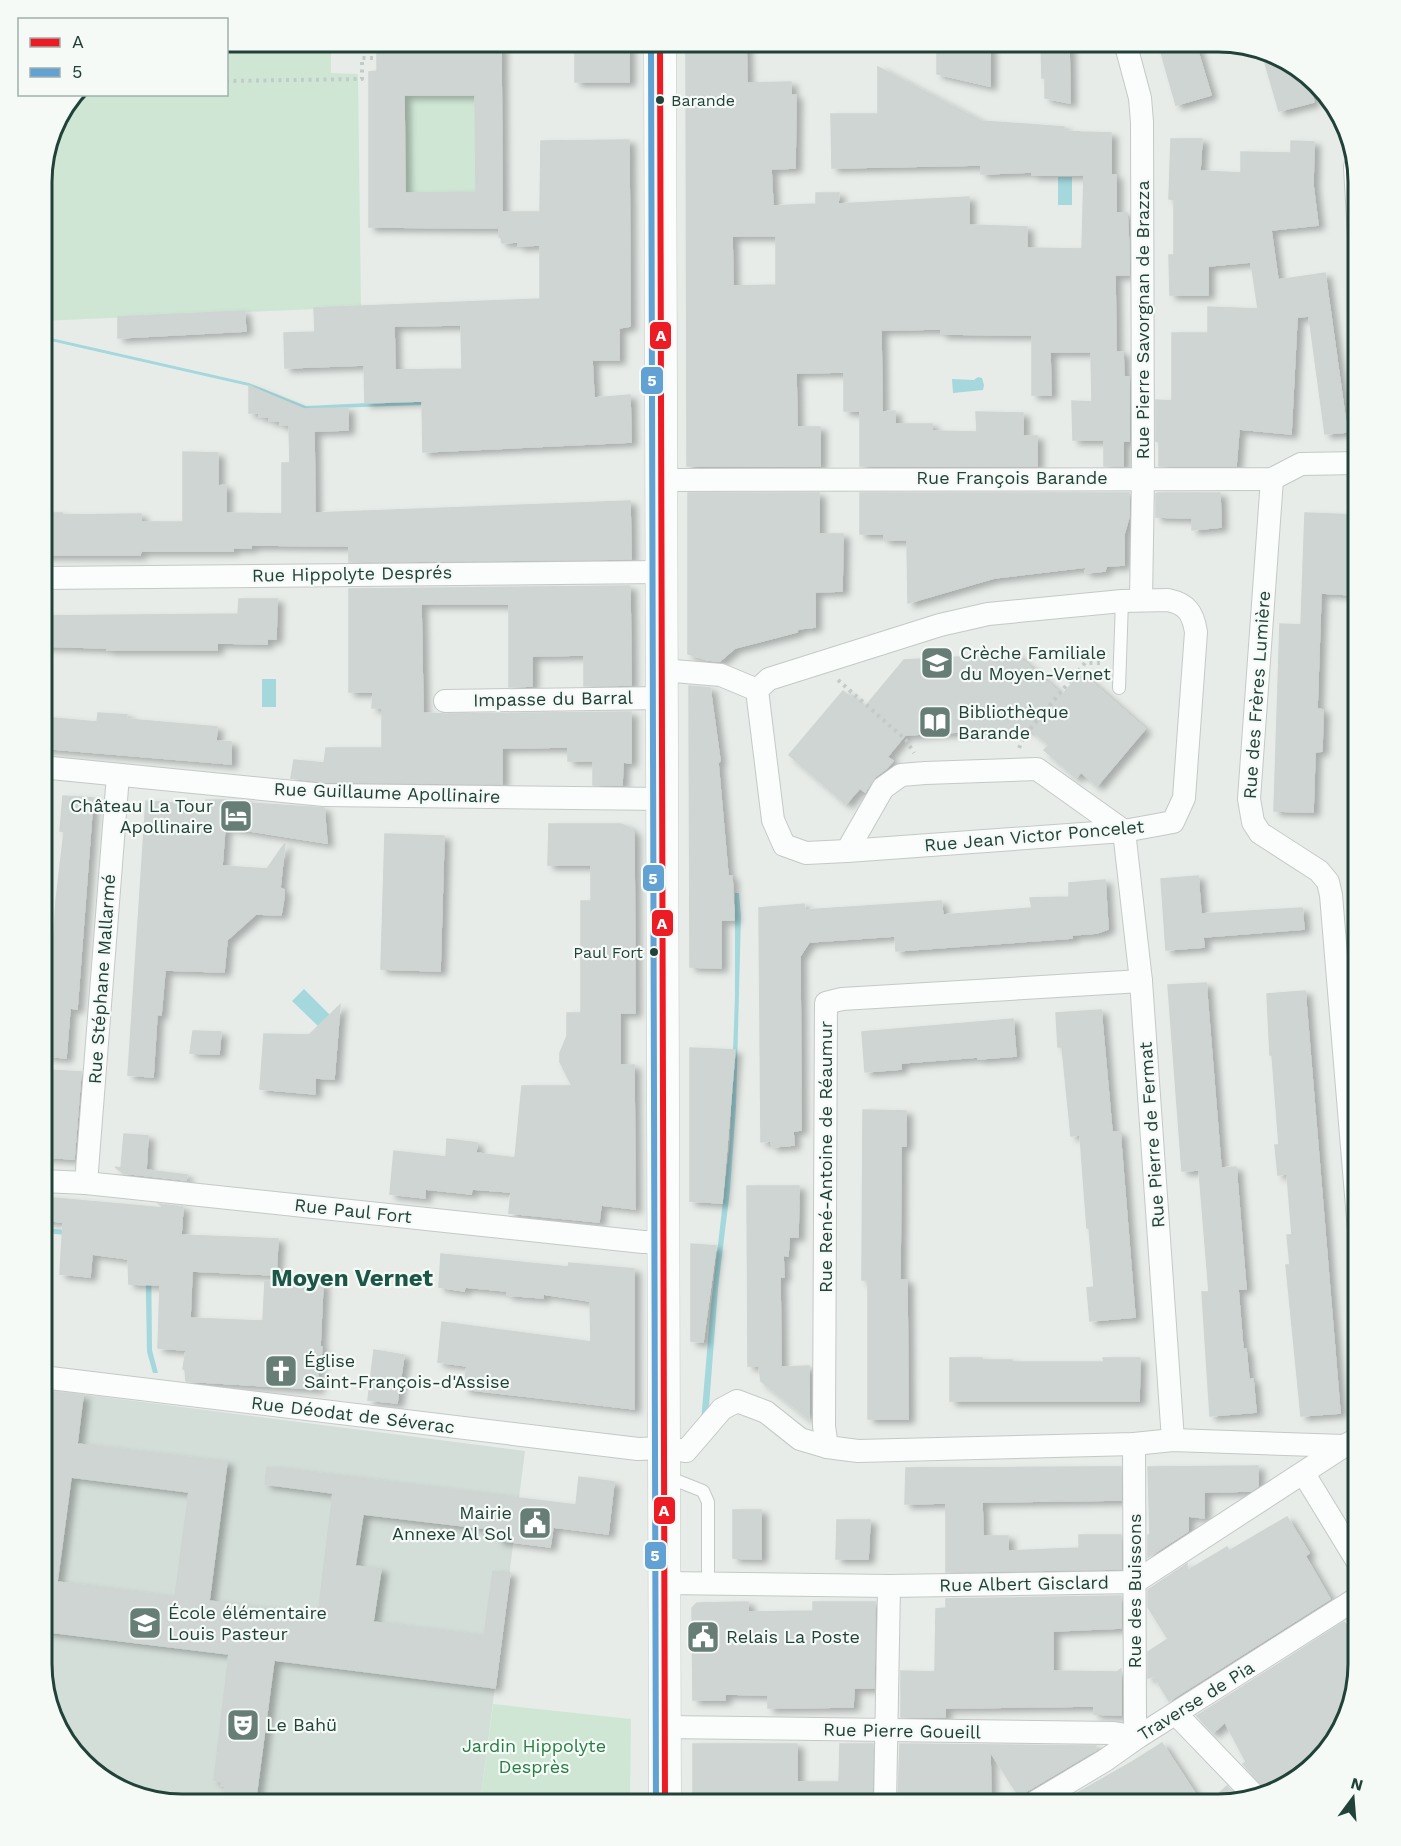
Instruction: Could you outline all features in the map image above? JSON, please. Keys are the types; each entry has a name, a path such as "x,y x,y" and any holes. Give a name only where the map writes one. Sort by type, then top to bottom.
{"main road":[{"path":"660,52 665,1794"}],"street":[{"name":"Rue Pierre Savorgnan de Brazza","path":"1128,53 1140,98 1142,122 1143,478 1132,600"},
{"name":"Rue François Barande","path":"661,480 1272,479 1301,464 1348,463"},
{"name":"Rue des Frères Lumière","path":"1272,479 1249,799 1253,822 1260,833 1319,870 1328,882 1348,1092"},
{"name":"Rue Hippolyte Després","path":"53,578 661,572"},
{"name":"Rue Jean Victor Poncelet","path":"1132,600 1168,600 1181,603 1190,611 1196,632 1184,798 1173,822 1124,831 847,851 806,853 784,845 773,820 763,685 819,663 940,625 988,614 1132,600"},
{"name":"Impasse du Barral","path":"445,700 662,684 721,675 763,685"},
{"name":"Rue Guillaume Apollinaire","path":"53,768 324,795 662,799"},
{"path":"847,851 883,788 901,775 925,772 1036,769 1124,831"},
{"name":"Rue Stéphane Mallarmé","path":"86,1183 118,775"},
{"name":"Rue Pierre de Fermat","path":"1124,831 1141,981 1173,1440"},
{"name":"Rue René-Antoine de Réaumur","path":"827,1447 824,1426 826,1003 842,999 1141,981"},
{"name":"Rue Paul Fort","path":"52,1181 86,1183 644,1242 663,1242"},
{"name":"Rue Déodat de Séverac","path":"52,1378 638,1449 664,1462"},
{"path":"664,1462 686,1451 722,1409 736,1401 766,1412 800,1439 827,1447 858,1451 1134,1444 1173,1440 1348,1442"},
{"name":"Rue des Buissons","path":"1134,1444 1135,1723 1138,1737"},
{"name":"Rue Albert Gisclard","path":"665,1583 889,1586 1136,1582 1348,1444"},
{"path":"1304,1474 1348,1546"},
{"path":"885,1794 889,1586"},
{"name":"Traverse de Pia","path":"1049,1794 1348,1604"},
{"path":"1176,1714 1249,1790"},
{"name":"Rue Pierre Goueill","path":"665,1727 1114,1733 1138,1737"}],"lane":[{"path":"1119,688 1120,663 1132,600"},
{"path":"664,1462 703,1491 708,1502 708,1583"}],"path":[{"path":"228,81 362,79 362,58 377,58"},
{"path":"819,663 906,740 925,772"},
{"path":"1009,770 1025,735 1085,663 1120,663"}],"shaded area":[{"path":"52,1390 525,1451 481,1794 182,1794 165,1792 133,1784 110,1772 74,1736 62,1713 57,1697 52,1664"}],"green space":[{"path":"228,52 331,52 331,73 358,74 361,307 53,321 53,174 62,133 74,110 86,96 228,96"},
{"path":"404,95 475,95 476,192 405,193"},
{"name":"Jardin Hippolyte Desprès","path":"493,1704 631,1719 630,1794 481,1794"}],"water":[{"path":"1058,177 1072,177 1072,205 1058,205"},
{"path":"53,338 249,383 306,406 429,400 422,405 304,409 249,386 53,341"},
{"path":"978,377 982,378 983,390 953,393 952,379 974,380"},
{"path":"262,679 276,679 276,707 262,707"},
{"path":"735,893 739,893 741,916 736,1107 730,1190 718,1288 707,1433 701,1421 711,1305 730,1140 735,995"},
{"path":"304,989 330,1015 318,1026 292,1001"},
{"path":"52,1229 140,1236 151,1245 152,1350 158,1373 153,1373 147,1352 145,1241 54,1234"}],"building":[{"path":"377,52 501,52 502,212 540,212 541,141 629,140 630,326 619,328 619,360 592,360 594,398 630,395 631,442 423,452 422,401 365,403 364,365 285,368 284,333 315,332 314,308 540,299 540,245 518,246 518,242 502,243 499,228 369,227 369,72 377,71","holes":["404,95 475,95 476,192 405,193","461,325 462,369 395,370 394,326"]},
{"path":"575,52 629,52 629,82 575,82"},
{"path":"686,52 746,53 747,83 791,82 791,95 796,95 795,168 771,169 773,206 816,204 816,193 839,193 838,204 969,197 969,225 1027,227 1027,248 1082,249 1084,175 1032,175 1032,172 981,174 981,165 832,168 831,114 878,114 878,67 981,121 1064,127 1064,131 1111,133 1111,175 1116,175 1116,213 1127,213 1129,249 1129,275 1115,275 1116,352 1123,352 1124,377 1129,377 1129,441 1123,441 1123,466 1104,466 1104,440 1073,440 1072,401 1092,402 1091,352 1050,352 1051,395 1032,395 1032,335 941,334 941,329 881,330 882,412 895,411 895,424 932,424 932,431 977,432 976,412 1023,413 1023,436 1037,436 1037,466 860,466 860,411 844,411 844,372 796,373 797,427 820,427 820,466 687,466","holes":["732,236 776,236 776,285 733,286"]},
{"path":"937,53 990,53 990,86 937,74"},
{"path":"1041,53 1069,53 1070,103 1045,98 1045,78 1042,78"},
{"path":"1161,53 1198,53 1211,95 1176,105"},
{"path":"1265,63 1276,66 1298,79 1310,89 1314,102 1279,111"},
{"path":"1171,139 1202,139 1200,171 1241,173 1241,152 1291,153 1291,141 1314,142 1313,185 1318,225 1271,230 1278,280 1325,273 1347,432 1325,434 1309,316 1297,317 1291,434 1239,429 1236,466 1159,466 1159,442 1156,441 1156,400 1172,401 1172,333 1208,333 1208,307 1258,309 1251,262 1208,266 1208,295 1170,295 1169,255 1174,255 1174,200 1169,199"},
{"path":"244,311 246,331 118,338 118,317"},
{"path":"249,386 304,409 348,408 348,430 314,431 315,513 630,501 631,559 349,562 349,546 251,545 251,548 233,548 233,551 141,551 140,555 53,555 53,513 62,513 62,515 141,514 141,522 183,522 183,452 218,453 218,486 226,485 226,513 282,514 282,463 290,463 289,425 280,425 280,421 269,421 270,417 259,417 259,413 249,413"},
{"path":"688,493 819,493 819,534 843,534 842,591 815,592 815,627 798,629 797,632 735,648 720,661 688,654"},
{"path":"860,493 1129,493 1129,517 1124,534 1124,565 1106,566 1105,571 1085,573 1086,567 994,578 908,603 907,540 884,540 884,534 860,534"},
{"path":"1220,493 1221,527 1192,530 1192,518 1156,517 1156,494"},
{"path":"1305,513 1348,515 1348,595 1321,593 1317,709 1323,710 1322,751 1315,752 1313,812 1274,811 1280,624 1301,625"},
{"path":"630,586 631,685 584,686 584,655 532,656 532,686 509,687 509,604 421,604 423,713 631,712 631,763 623,762 622,785 593,785 593,761 568,761 568,747 502,748 502,784 325,782 291,778 294,760 324,763 326,748 382,748 382,708 372,708 373,692 349,692 349,589"},
{"path":"239,599 277,599 276,639 267,639 267,644 217,643 217,650 107,650 107,648 53,646 53,616 238,614"},
{"path":"1015,654 1062,695 1081,673 1145,729 1097,786 1081,772 1076,778 1044,750 1049,745 1029,728 905,735 887,757 893,761 875,777 865,792 860,788 846,804 789,755 843,691 864,708 904,660"},
{"path":"689,686 710,688 720,761 718,763 728,876 732,876 734,920 721,920 721,968 690,967"},
{"path":"98,713 127,715 126,719 217,727 216,741 231,742 231,764 53,749 53,718 97,722"},
{"path":"63,796 93,798 77,1009 70,1008 66,1058 52,1057 52,956 64,832 60,831"},
{"path":"206,800 241,800 248,801 248,803 324,808 327,843 225,827 222,866 267,869 285,843 280,888 284,890 281,915 256,914 227,940 224,972 165,970 161,1015 157,1014 153,1077 128,1075 146,801 206,805"},
{"path":"549,824 621,824 630,828 634,833 635,1013 620,1013 620,1065 634,1065 635,1209 601,1205 599,1222 509,1213 511,1192 472,1189 471,1194 425,1189 425,1198 390,1194 394,1151 446,1157 447,1139 477,1143 476,1153 515,1158 522,1086 572,1086 560,1062 560,1053 567,1036 567,1013 581,1013 581,901 591,901 591,865 548,865"},
{"path":"385,834 444,836 440,971 381,969"},
{"path":"1198,876 1201,914 1302,908 1304,929 1203,937 1204,947 1166,950 1161,879"},
{"path":"1105,880 1108,929 1097,933 1072,935 1072,938 896,951 895,936 809,942 800,956 801,1130 793,1131 794,1145 772,1147 771,1141 761,1142 759,908 804,904 805,910 941,901 943,915 1032,908 1030,898 1069,897 1069,883"},
{"path":"1206,983 1221,1168 1236,1167 1246,1289 1238,1289 1243,1350 1246,1349 1249,1380 1253,1379 1256,1412 1210,1416 1202,1292 1209,1292 1199,1170 1182,1171 1168,985"},
{"path":"1305,991 1340,1413 1301,1416 1286,1265 1290,1265 1287,1235 1292,1235 1287,1174 1278,1175 1275,1145 1279,1145 1272,1055 1270,1055 1267,994"},
{"path":"340,1005 334,1079 315,1078 315,1094 260,1089 264,1034 309,1035"},
{"path":"1101,1010 1112,1132 1120,1132 1135,1317 1090,1321 1087,1288 1094,1287 1080,1135 1071,1136 1062,1047 1058,1047 1056,1013"},
{"path":"1013,1019 1016,1056 901,1063 901,1069 865,1072 862,1032"},
{"path":"193,1031 221,1032 219,1054 190,1053"},
{"path":"690,1048 735,1050 722,1203 690,1201"},
{"path":"52,1070 81,1072 74,1159 52,1158"},
{"path":"863,1110 906,1111 906,1146 901,1146 900,1280 907,1280 908,1419 868,1419 868,1280 862,1280"},
{"path":"124,1134 148,1136 146,1170 187,1175 186,1180 123,1173 115,1167 121,1168"},
{"path":"747,1186 799,1186 798,1237 789,1237 788,1256 783,1255 784,1277 780,1277 781,1367 809,1366 809,1419 761,1381 759,1366 748,1366"},
{"path":"52,1198 164,1208 159,1204 183,1207 181,1235 278,1239 276,1275 192,1271 190,1318 263,1321 265,1281 323,1283 320,1347 322,1347 320,1366 316,1366 318,1389 186,1381 185,1369 183,1369 186,1350 158,1348 160,1285 129,1284 128,1259 92,1254 90,1277 60,1274 63,1222 52,1221"},
{"path":"691,1244 716,1246 703,1342 691,1341"},
{"path":"441,1254 568,1267 569,1263 634,1269 634,1409 464,1389 467,1366 438,1362 442,1322 591,1342 590,1301 543,1294 543,1298 507,1295 507,1291 465,1287 464,1291 439,1287"},
{"path":"374,1350 404,1355 397,1403 368,1400"},
{"path":"950,1358 982,1358 982,1360 1012,1360 1012,1362 1104,1362 1103,1358 1140,1358 1139,1401 950,1401"},
{"path":"52,1392 83,1396 77,1444 227,1462 209,1601 318,1615 333,1493 265,1484 267,1467 576,1505 579,1477 614,1482 608,1534 553,1527 550,1547 497,1540 498,1530 363,1514 355,1566 381,1569 373,1622 484,1636 493,1571 510,1573 495,1688 274,1660 256,1794 224,1794 225,1786 221,1786 222,1782 214,1780 229,1654 52,1632","holes":["71,1477 189,1492 175,1597 57,1582"]},
{"path":"1258,1466 1258,1486 1251,1491 1204,1492 1204,1518 1188,1516 1188,1531 1148,1557 1148,1535 1150,1535 1148,1467"},
{"path":"1121,1467 1121,1500 982,1502 983,1536 1008,1536 1008,1551 1079,1548 1079,1535 1121,1535 1121,1569 946,1572 946,1503 905,1504 906,1468"},
{"path":"733,1510 761,1510 761,1559 733,1558"},
{"path":"1287,1517 1309,1553 1305,1556 1330,1599 1169,1701 1154,1676 1148,1678 1148,1652 1168,1639 1148,1607 1148,1590 1187,1564 1187,1571 1227,1547 1229,1551"},
{"path":"837,1520 870,1520 868,1559 836,1559"},
{"path":"1121,1596 1121,1628 1053,1631 1053,1671 1117,1672 1121,1669 1121,1715 1094,1714 1094,1706 945,1708 945,1717 901,1717 901,1671 935,1672 936,1609 946,1608 946,1599"},
{"path":"748,1602 748,1612 813,1611 813,1602 875,1602 874,1688 854,1688 853,1707 768,1708 768,1695 725,1694 725,1700 693,1700 692,1608 697,1603"},
{"path":"1344,1622 1348,1627 1348,1664 1347,1681 1339,1713 1322,1743 1304,1761 1291,1772 1263,1786 1243,1764 1246,1762 1225,1722 1213,1733 1197,1716"},
{"path":"1162,1743 1195,1794 1076,1794"},
{"path":"693,1744 797,1744 797,1782 839,1782 840,1744 873,1744 872,1794 693,1794"},
{"path":"900,1744 1096,1746 1096,1750 1023,1794 1017,1794 990,1751 991,1794 898,1794"},
{"path":"1227,1786 1233,1792 1219,1794"}],"transit line":[{"name":"5","path":"651,52 656,1794"},
{"name":"A","path":"660,52 665,1794"}],"place":[{"name":"Barande","path":"660,100"},
{"name":"Crèche Familiale du Moyen-Vernet","path":"937,663"},
{"name":"Bibliothèque Barande","path":"935,722"},
{"name":"Château La Tour Apollinaire","path":"236,816"},
{"name":"Paul Fort","path":"654,952"},
{"name":"Église Saint-François-d'Assise","path":"281,1371"},
{"name":"Mairie Annexe Al Sol","path":"535,1523"},
{"name":"École élémentaire Louis Pasteur","path":"145,1623"},
{"name":"Relais La Poste","path":"703,1637"},
{"name":"Le Bahü","path":"243,1725"}],"district":[{"name":"Moyen Vernet","path":"352,1278"}]}
